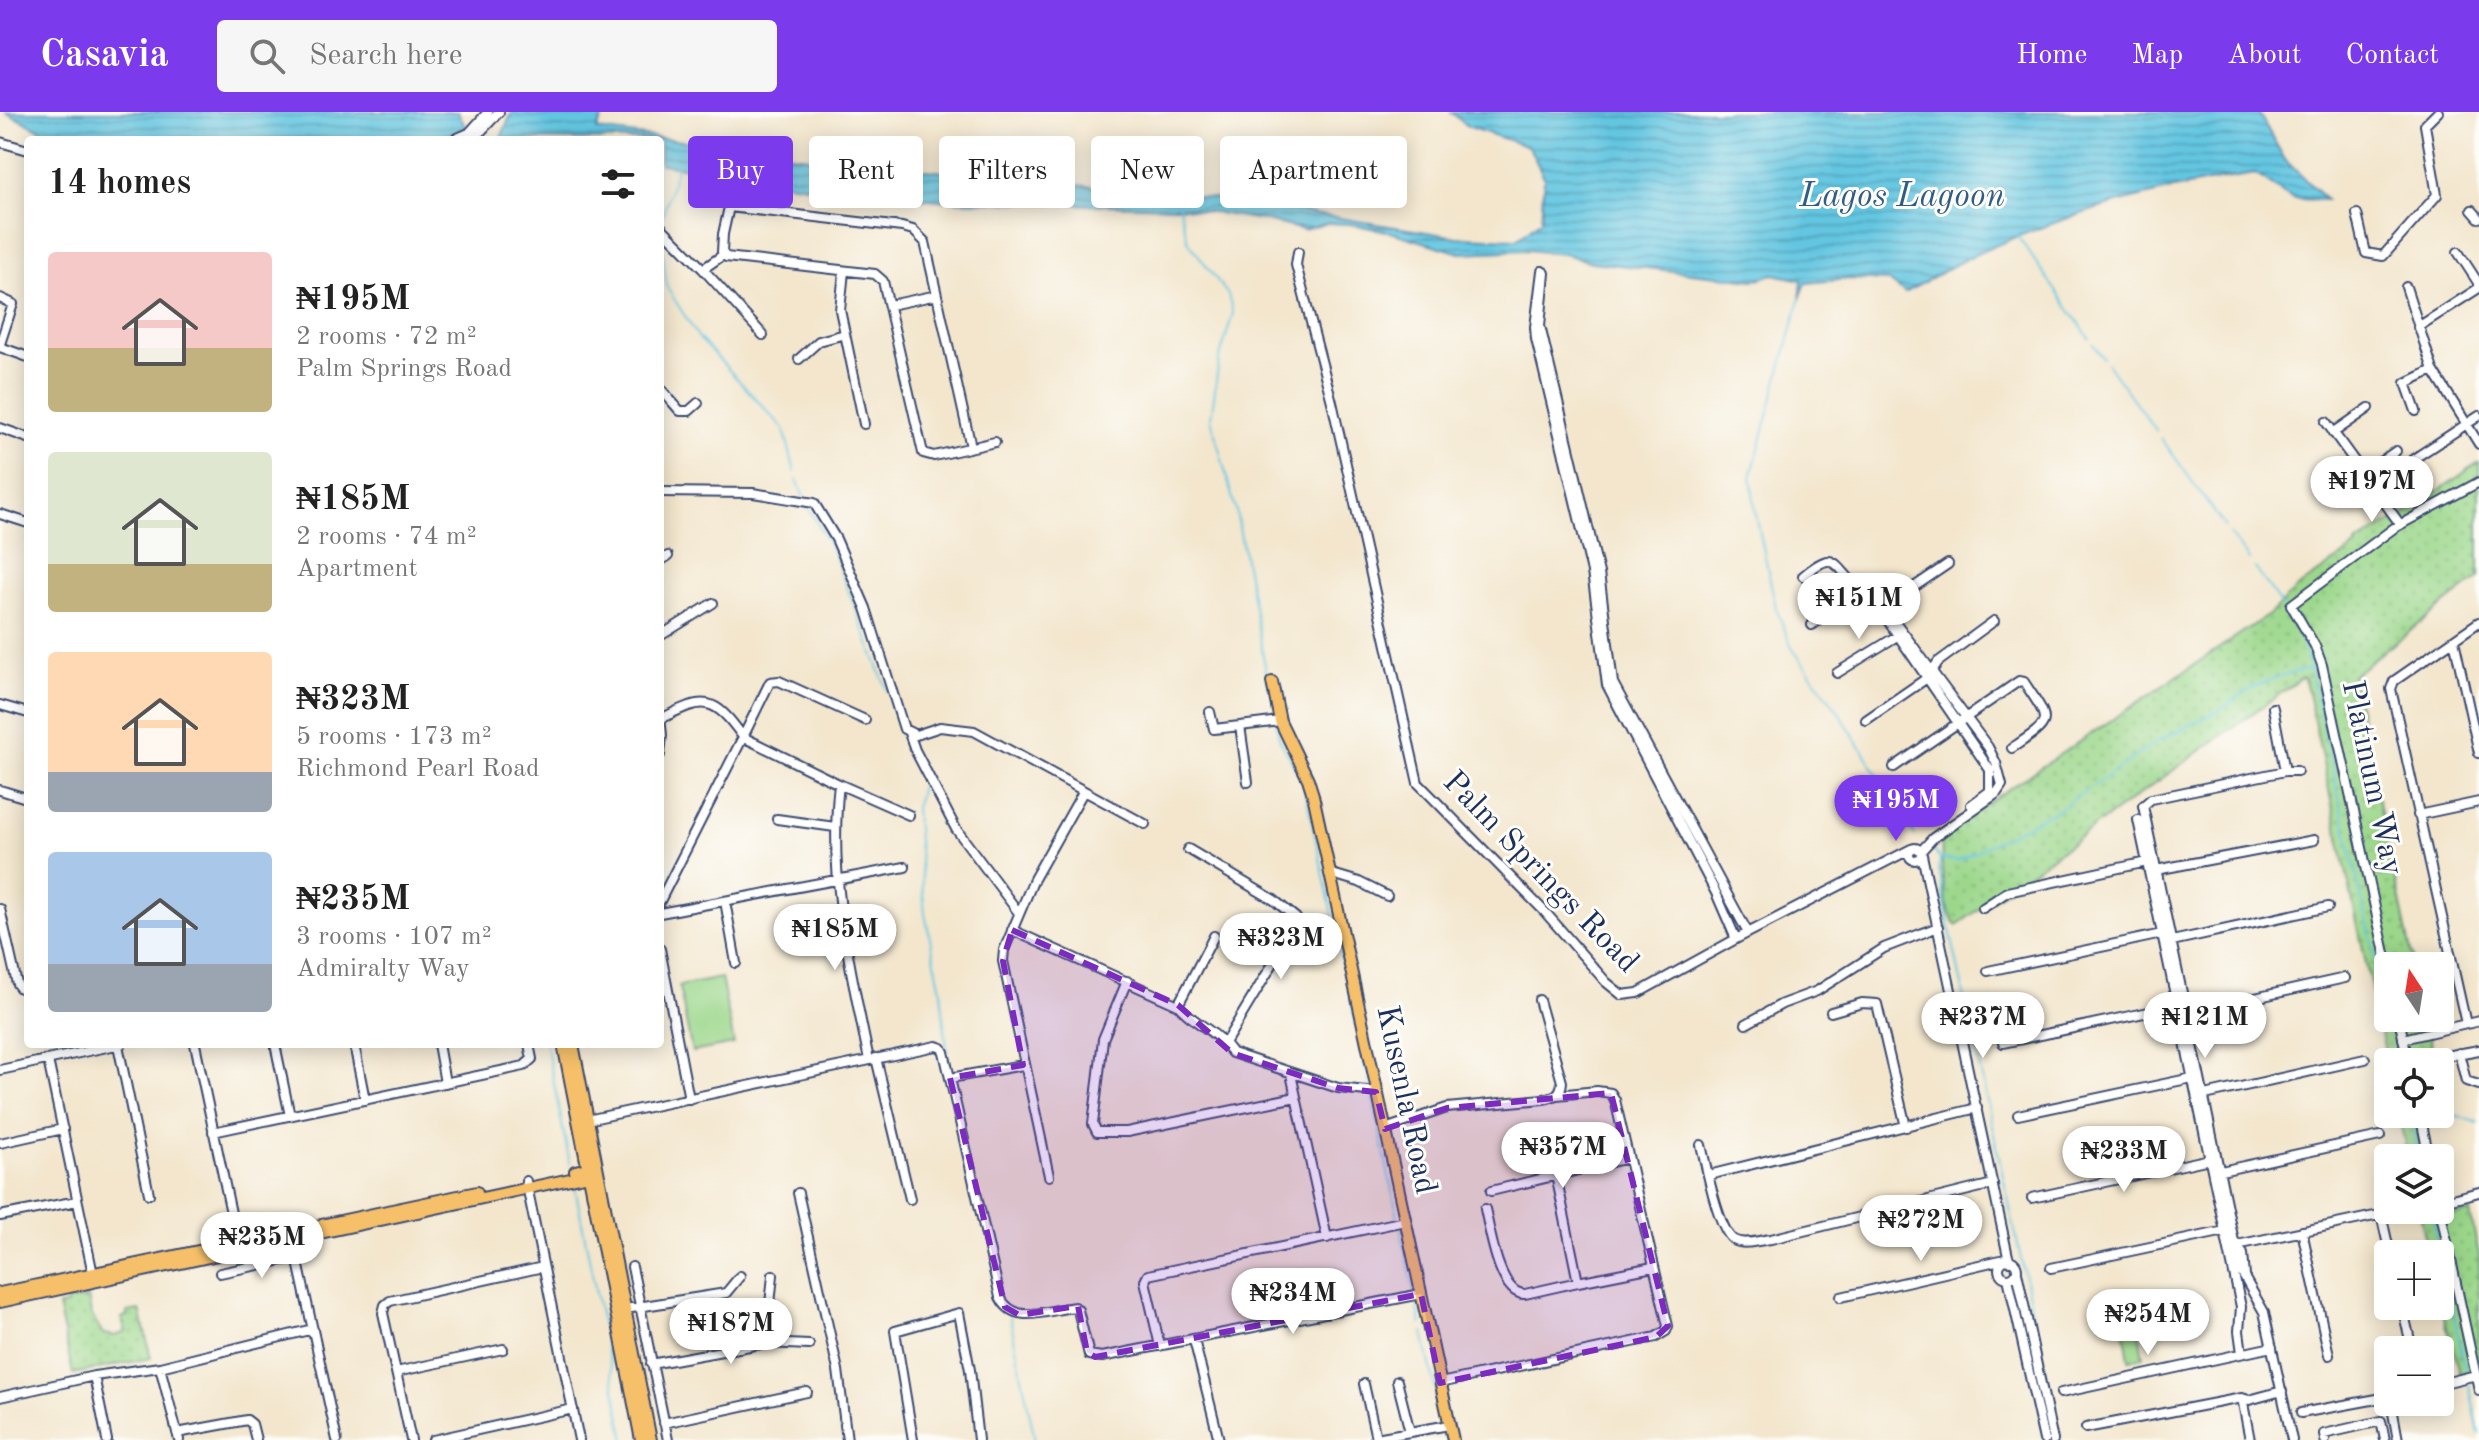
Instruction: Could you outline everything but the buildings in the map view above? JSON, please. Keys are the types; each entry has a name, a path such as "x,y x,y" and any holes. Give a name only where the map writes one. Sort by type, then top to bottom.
{"main road":[{"name":"Kusenla Road","path":"1272,682 1277,721 1308,779 1453,1440"},
{"path":"564,1048 625,1309 651,1440"},
{"path":"574,1048 587,1120 592,1171 641,1440"},
{"path":"0,1302 592,1171"},
{"path":"0,1293 293,1239 526,1185"}],"street":[{"path":"462,136 469,133 488,112"},
{"path":"477,136 499,112"},
{"path":"2357,214 2366,253 2383,256 2437,195 2425,125 2438,112"},
{"path":"0,142 24,149"},
{"path":"723,255 723,234 729,207 913,230 925,242 971,447"},
{"path":"2472,210 2479,218"},
{"path":"664,230 763,335"},
{"name":"Palm Springs Road","path":"1298,252 1296,265 1332,402 1412,762 1422,790 1545,912 1593,969 1622,995 1638,993 1899,854 1917,855"},
{"path":"2418,327 2479,286 2458,252"},
{"path":"703,269 723,255 879,276 886,287 920,449 934,456 995,442"},
{"path":"844,271 840,304 864,424"},
{"path":"1736,939 1716,893 1607,685 1592,572 1536,339 1542,271 1545,273 1540,326 1599,573 1613,683 1748,933"},
{"path":"2406,287 2433,370 2479,444"},
{"path":"890,305 937,295"},
{"path":"0,298 13,304 0,346 24,355"},
{"path":"799,359 819,341 845,334"},
{"path":"2416,411 2406,383 2433,370"},
{"path":"664,393 680,411 689,411 698,403"},
{"path":"2333,433 2369,408"},
{"path":"2412,460 2479,416"},
{"path":"2326,422 2400,524 2479,482"},
{"path":"0,428 24,437"},
{"path":"2363,474 2396,451"},
{"path":"664,492 753,493 814,503 836,539 866,608 904,729 916,735 940,727 974,731 1145,824"},
{"path":"0,514 24,522"},
{"name":"Platinum Way","path":"2385,952 2325,676 2315,646 2291,605 2400,524"},
{"path":"1803,576 1821,561 1836,562 1886,606 1962,720 1988,747 1996,763 2002,785 1996,794 1933,838 1917,855 1938,927 2009,1259 2016,1266 2053,1440"},
{"path":"1886,606 1948,564"},
{"path":"1812,625 1860,586"},
{"path":"1860,586 1930,674"},
{"path":"664,634 713,603"},
{"path":"1866,720 1930,674 1938,662 1994,621"},
{"path":"2466,1024 2391,689 2394,681 2479,622"},
{"path":"1837,673 1897,636"},
{"path":"2454,640 2479,753"},
{"path":"664,893 770,682 779,681 865,720"},
{"path":"1894,767 2019,681 2024,682 2042,710 2045,723 2012,748"},
{"path":"664,716 700,702 727,714 743,737 909,815"},
{"path":"0,705 24,711"},
{"path":"2273,708 2285,771"},
{"path":"1210,712 1214,729 1277,721"},
{"path":"1240,726 1248,782"},
{"path":"909,733 956,829 1019,913"},
{"path":"2292,1440 2264,1312 2240,1270 2144,809 2146,802 2285,771 2297,771"},
{"path":"839,784 835,827 836,878 843,931 872,1059 910,1199"},
{"path":"0,790 23,797"},
{"path":"1049,1176 1003,961 1012,930 1034,879 1083,792"},
{"path":"2418,815 2479,802"},
{"path":"777,819 835,827"},
{"path":"2138,820 2241,1307 2239,1331 2242,1353"},
{"path":"2156,870 2314,840"},
{"path":"1188,849 1274,900 1296,918 1295,927 1225,1043"},
{"path":"1983,908 2007,892 2147,862"},
{"path":"664,912 905,867"},
{"path":"1329,873 1359,882 1387,896"},
{"path":"725,901 736,963"},
{"path":"2172,941 2328,907"},
{"path":"1724,914 1736,908"},
{"path":"0,909 17,984 24,990"},
{"path":"1746,1024 1782,1004 1817,991 1884,948 1938,927"},
{"path":"1012,930 1178,1005 1187,1016 1206,1026 1232,1053 1338,1088 1376,1092"},
{"path":"1988,971 2162,934"},
{"path":"1178,1005 1214,936"},
{"path":"2187,1013 2345,978"},
{"path":"1127,981 1103,1039 1093,1124 1097,1132 1127,1132 1296,1097"},
{"path":"1539,1000 1562,1082 1557,1095"},
{"path":"1831,1012 1870,1002 1877,1004 1906,1127"},
{"path":"665,1006 689,1099"},
{"path":"2003,1043 2177,1006"},
{"path":"2403,1039 2479,1021"},
{"path":"2402,1032 2405,1048"},
{"path":"587,1120 936,1046 942,1048 950,1078 1000,1297 1005,1307 1019,1315 1075,1307 1087,1352 1095,1357 1421,1294"},
{"path":"0,1070 102,1048"},
{"path":"121,1048 149,1194"},
{"path":"196,1048 238,1247"},
{"path":"276,1048 290,1116"},
{"path":"355,1048 365,1100"},
{"path":"439,1048 445,1083"},
{"path":"213,1132 529,1064 532,1059 530,1048"},
{"path":"2454,1054 2479,1050"},
{"path":"2459,1053 2466,1081 2479,1085"},
{"path":"2205,1095 2365,1059"},
{"path":"48,1060 93,1274"},
{"path":"950,1078 1023,1065"},
{"path":"1291,1074 1327,1238"},
{"path":"2018,1115 2192,1078"},
{"path":"1385,1129 1447,1108 1597,1091 1611,1093 1668,1326 1662,1335 1440,1383"},
{"path":"1709,1175 1977,1108"},
{"path":"0,1143 63,1129"},
{"path":"2221,1171 2380,1136"},
{"path":"1701,1145 1726,1230 1731,1239 1744,1243 1993,1184"},
{"path":"1491,1191 1628,1158"},
{"path":"2032,1198 2210,1159"},
{"path":"1556,1175 1578,1282"},
{"path":"526,1185 579,1440"},
{"path":"2454,1198 2479,1192"},
{"path":"798,1193 838,1370 847,1440"},
{"path":"0,1216 77,1201"},
{"path":"1485,1209 1498,1259 1511,1289 1519,1295 1653,1267"},
{"path":"2237,1245 2374,1216"},
{"path":"1160,1346 1145,1281 1148,1275 1405,1221"},
{"path":"2443,1224 2479,1390"},
{"path":"2051,1268 2225,1231"},
{"path":"2302,1231 2329,1355"},
{"path":"293,1239 337,1440"},
{"path":"220,1273 297,1257"},
{"path":"2008,1278 2003,1276 2000,1268 2009,1259"},
{"path":"1841,1297 2009,1259"},
{"path":"411,1440 383,1313 387,1303 543,1267"},
{"path":"632,1267 668,1440"},
{"path":"2008,1278 2017,1272"},
{"path":"766,1343 773,1275"},
{"path":"625,1309 726,1293 740,1276"},
{"path":"2008,1278 2044,1440"},
{"path":"913,1440 895,1331 959,1313 970,1370 978,1440"},
{"path":"0,1397 94,1376 160,1367 313,1329"},
{"path":"1194,1340 1219,1440"},
{"path":"651,1364 766,1343 809,1345"},
{"path":"2061,1393 2272,1347"},
{"path":"396,1372 503,1349"},
{"path":"160,1367 178,1436 247,1420 252,1424 256,1440"},
{"path":"2454,1380 2476,1375"},
{"path":"94,1376 107,1440"},
{"path":"1397,1381 1410,1432"},
{"path":"1364,1384 1376,1438 1449,1425"},
{"path":"2086,1428 2242,1398 2249,1400 2282,1391"},
{"path":"664,1423 807,1392"},
{"path":"2242,1398 2250,1440"},
{"path":"2301,1413 2374,1402"},
{"path":"433,1440 573,1409"},
{"path":"2393,1416 2398,1440"},
{"path":"2325,1440 2324,1434 2381,1421 2385,1440"}],"highlighted area":[{"path":"1012,930 1178,1005 1232,1053 1338,1088 1376,1092 1385,1129 1447,1108 1611,1093 1668,1326 1656,1337 1440,1383 1421,1294 1095,1357 1087,1352 1078,1306 1019,1315 1005,1307 950,1078 1023,1065 1003,961"}],"green space":[{"path":"2479,462 2479,578 2352,676 2411,952 2374,952 2374,1001 2305,679 2302,678 1957,925 1945,895 1941,834 2270,614 2297,588 2356,547 2356,544"},
{"path":"721,978 734,1044 692,1052 679,986"},
{"path":"2381,1032 2428,1032 2432,1048 2384,1048"},
{"path":"2401,1128 2420,1128 2424,1144 2405,1144"},
{"path":"2470,1212 2479,1255 2479,1372 2459,1373 2454,1336 2450,1336 2445,1320 2454,1320 2454,1240 2426,1240 2422,1224 2454,1224 2454,1215"},
{"path":"85,1291 91,1314 103,1334 115,1336 126,1332 121,1318 127,1316 127,1312 140,1310 151,1358 73,1374 58,1306 67,1305 67,1301 85,1299"},
{"path":"2134,1302 2143,1357 2129,1359 2120,1304"}],"water":[{"path":"5,112 458,112 467,130 436,136 52,136"},
{"name":"Lagos Lagoon","path":"512,112 605,112 597,130 644,136 502,136"},
{"name":"Lagos Lagoon","path":"1451,112 2258,112 2285,160 2326,200 2293,199 2255,174 2219,180 2148,195 2042,227 1974,255 1905,293 1889,281 1850,279 1806,283 1800,299 1802,280 1773,274 1754,280 1592,262 1564,254 1528,250 1460,253 1387,231 1350,224 1328,223 1304,230 1185,208 1204,208 1204,198 1220,199 1220,208 1278,208 1457,237 1517,239 1541,220 1544,177 1529,147 1467,126"},
{"name":"Lagos Lagoon","path":"664,139 688,142 688,168 664,165"},
{"name":"Lagos Lagoon","path":"793,155 809,157 809,186 793,184"},
{"name":"Lagos Lagoon","path":"923,170 939,171 939,200 923,199"},
{"name":"Lagos Lagoon","path":"1075,185 1091,186 1091,205 1075,204"}],"waterway":[{"path":"664,210 677,166"},
{"path":"1179,208 1188,241 1228,295 1233,313 1219,360 1211,419 1236,511 1268,682"},
{"path":"2018,237 2090,339"},
{"path":"664,263 667,288 699,338 784,429 795,472"},
{"path":"1800,299 1751,477 1756,515 1776,608 1792,648 1839,712 1915,836"},
{"path":"2093,344 2103,358"},
{"path":"2107,363 2156,431"},
{"path":"2161,438 2225,527"},
{"path":"797,480 804,497"},
{"path":"806,503 834,554 888,692"},
{"path":"2230,534 2249,560"},
{"path":"2255,568 2283,608"},
{"path":"2286,612 2305,648 2310,668"},
{"path":"1940,859 1958,861 2064,806 2158,741 2218,711 2253,687 2283,675 2310,669 2374,952"},
{"path":"891,701 895,715"},
{"path":"1276,723 1279,738 1303,782 1333,917"},
{"path":"900,729 909,744"},
{"path":"924,776 915,808 925,914 941,990 947,1050"},
{"path":"1929,846 1940,859 1950,930 2060,1440"},
{"path":"1334,926 1345,976"},
{"path":"1347,983 1357,1029"},
{"path":"2392,1032 2396,1048"},
{"path":"1358,1035 1366,1072"},
{"path":"547,1048 570,1164"},
{"path":"1368,1078 1370,1087"},
{"path":"1372,1096 1398,1218"},
{"path":"2454,1115 2479,1123"},
{"path":"2413,1128 2417,1144"},
{"path":"575,1187 625,1440"},
{"path":"2434,1224 2466,1372"},
{"path":"1400,1227 1414,1291"},
{"path":"1416,1299 1421,1324"},
{"path":"1009,1313 1035,1440"},
{"path":"1423,1333 1443,1424"},
{"path":"2469,1384 2479,1433"},
{"path":"1444,1431 1446,1440"}]}
